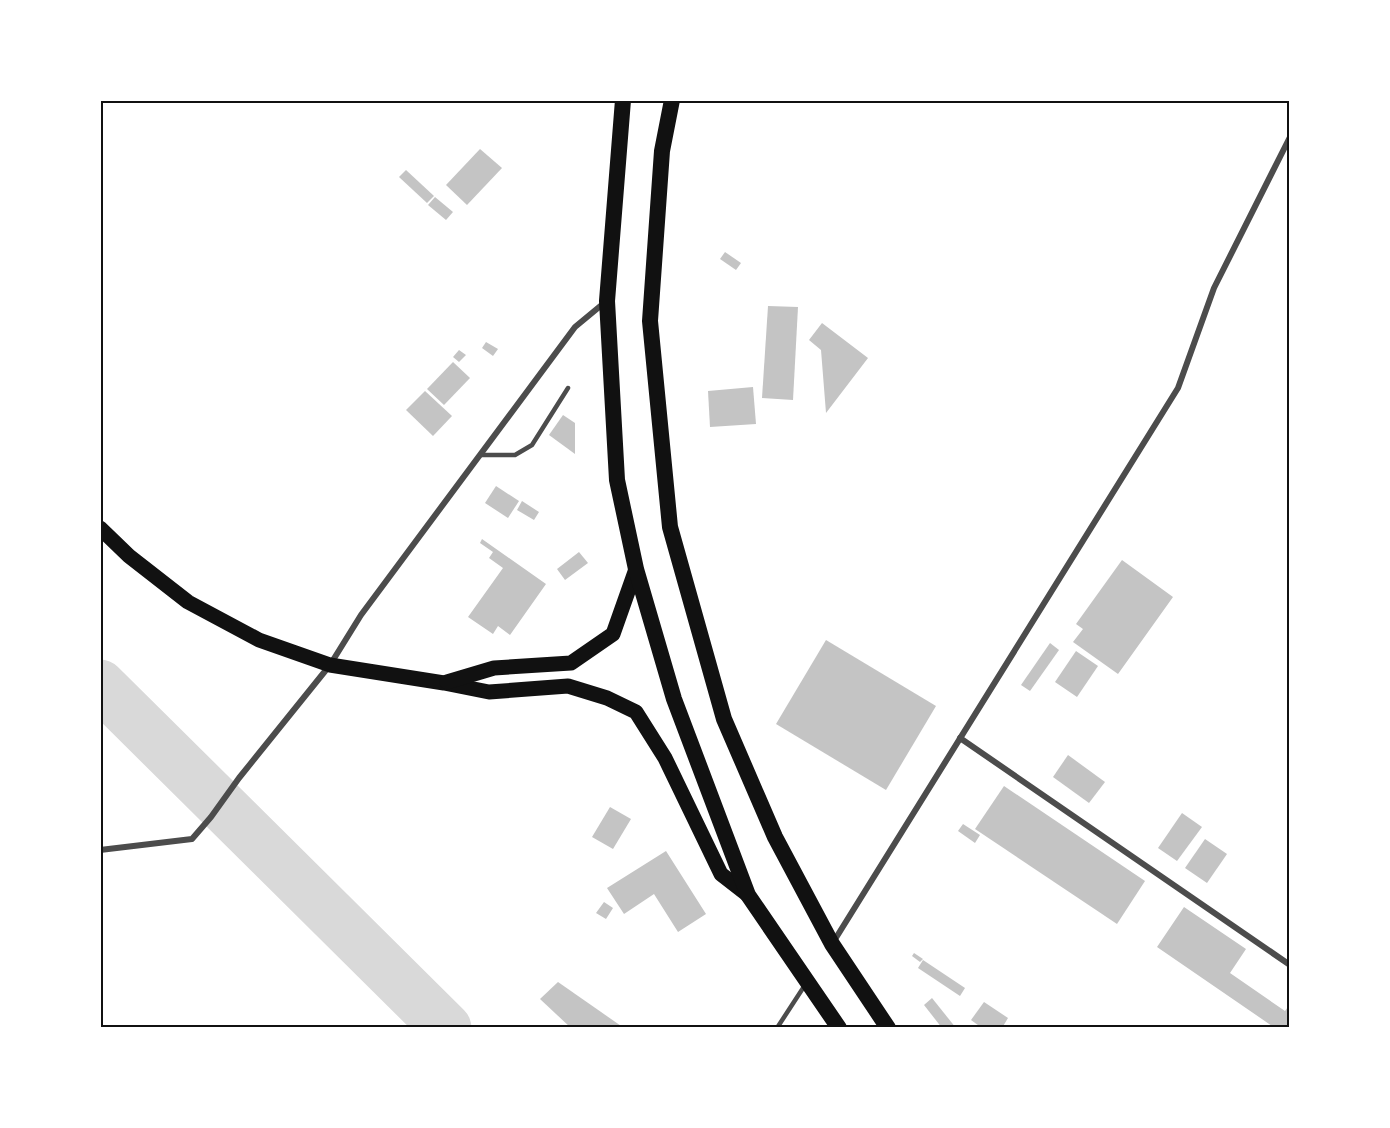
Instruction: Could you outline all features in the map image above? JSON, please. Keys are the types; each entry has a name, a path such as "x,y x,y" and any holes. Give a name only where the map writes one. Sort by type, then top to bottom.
{"highway":[{"path":"623,100 607,301 617,480 636,569 674,699 748,895 838,1028"},
{"path":"672,100 662,151 650,321 670,527 724,719 775,837 832,944 888,1028"}],"main road":[{"path":"100,528 129,556 188,602 259,640 330,665 489,692 568,686 607,698 636,712 665,758 721,874 748,895"},
{"path":"444,683 494,668 571,663 613,633 636,569"}],"street":[{"path":"832,944 1178,388 1214,288 1290,137"},
{"path":"100,850 192,839 330,665 361,615 575,327 607,301"},
{"path":"960,738 1290,965"}],"lane":[{"path":"481,455 515,455 532,445 568,388"},
{"path":"777,1028 807,981"}],"building":[{"path":"480,149 502,168 467,205 446,185"},
{"path":"406,170 434,196 427,203 399,177"},
{"path":"435,197 453,212 446,220 428,205"},
{"path":"725,252 741,263 736,270 720,259"},
{"path":"768,306 798,307 793,400 762,398"},
{"path":"822,323 868,358 826,413 821,350 809,340"},
{"path":"486,342 498,349 493,356 482,348"},
{"path":"459,350 466,355 459,362 453,357"},
{"path":"453,362 470,378 444,405 427,389"},
{"path":"753,387 756,424 710,427 708,391"},
{"path":"425,391 452,416 433,436 406,410"},
{"path":"563,415 575,423 575,454 549,435"},
{"path":"496,486 519,501 508,518 485,503"},
{"path":"522,501 539,512 534,520 517,510"},
{"path":"482,539 546,584 510,635 498,626 493,634 468,617 503,568 489,558 493,552 480,543"},
{"path":"579,552 588,563 565,580 557,569"},
{"path":"1122,560 1173,597 1118,674 1073,642 1083,629 1076,624"},
{"path":"826,640 936,706 886,790 776,724"},
{"path":"1050,643 1059,650 1030,691 1021,685"},
{"path":"1076,651 1098,666 1077,697 1055,682"},
{"path":"1068,755 1105,782 1089,803 1053,777"},
{"path":"1004,786 1145,881 1117,924 975,829"},
{"path":"610,807 631,819 613,849 592,837"},
{"path":"1182,813 1202,827 1177,861 1158,848"},
{"path":"963,824 980,835 975,843 958,831"},
{"path":"1205,839 1227,854 1207,883 1185,868"},
{"path":"666,851 706,914 678,932 654,894 624,914 607,888"},
{"path":"604,902 613,908 606,919 596,913"},
{"path":"1184,907 1246,949 1230,973 1285,1011 1290,1004 1290,1028 1275,1028 1157,947"},
{"path":"914,953 923,959 920,962 912,956"},
{"path":"923,960 965,988 960,996 918,968"},
{"path":"558,982 624,1028 571,1028 540,999"},
{"path":"932,998 956,1028 942,1028 924,1005"},
{"path":"984,1002 1008,1018 1002,1028 982,1028 971,1020"}],"waterway":[{"path":"100,685 446,1028"}]}
